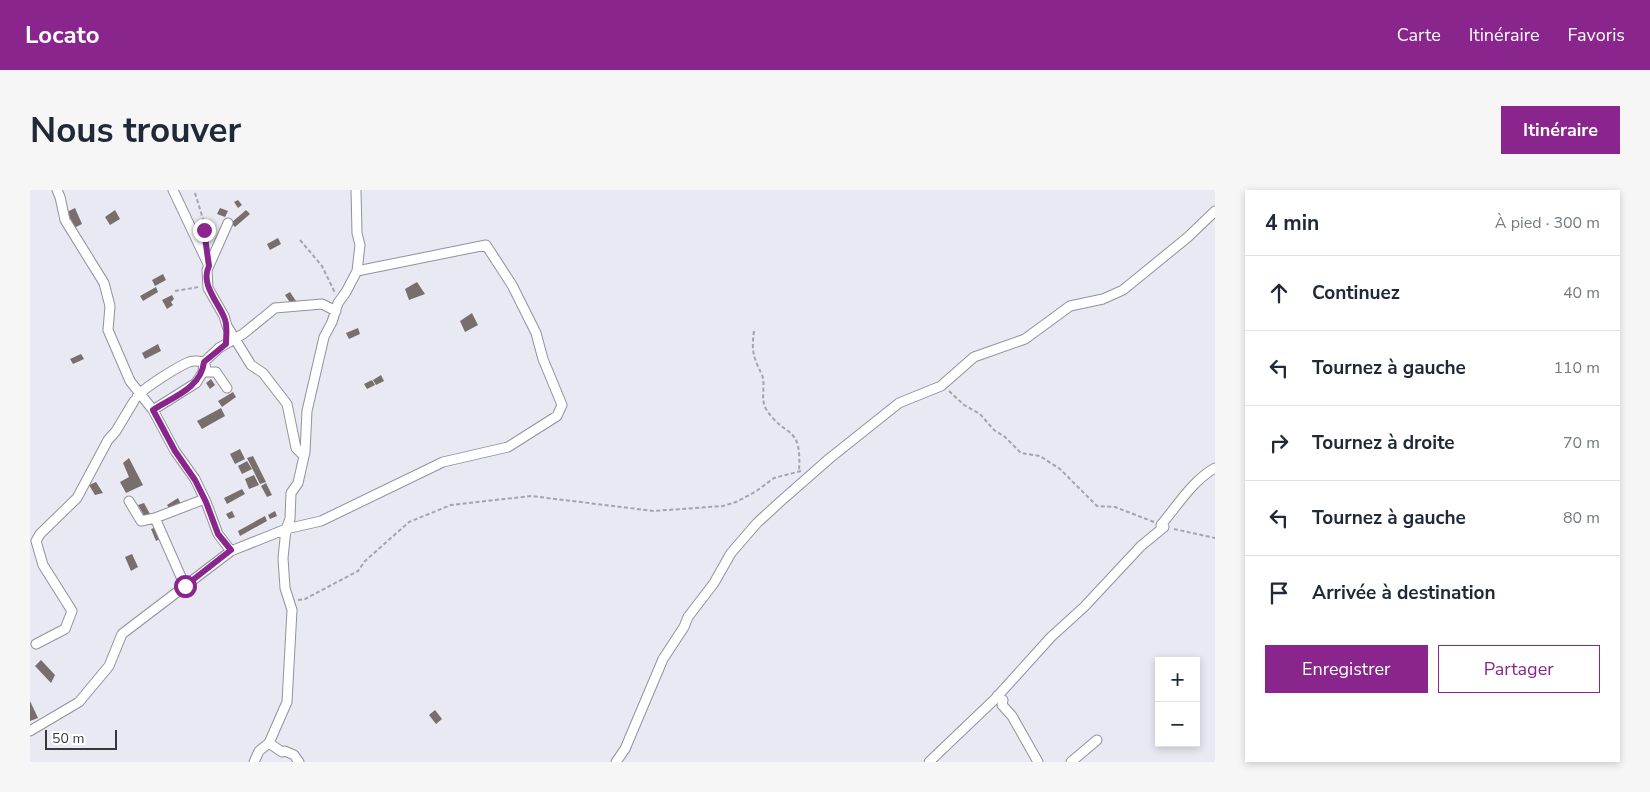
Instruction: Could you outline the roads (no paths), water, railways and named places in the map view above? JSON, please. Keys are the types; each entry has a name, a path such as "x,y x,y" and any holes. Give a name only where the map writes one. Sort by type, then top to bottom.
{"street":[{"path":"57,190 65,220 104,283 110,306 108,330 130,381 153,410 175,451 195,480 218,534 231,550"},
{"path":"173,190 209,266"},
{"path":"254,762 259,751 269,743 287,702 292,610 283,577 286,529 290,519 291,493 298,483 304,456 308,412 324,337 337,307 357,271 360,245 356,233 356,190"},
{"path":"616,762 625,749 663,658 684,627 688,617 714,583 732,553 758,523 818,468 899,403 941,386 978,354 1024,339 1070,306 1103,299 1123,290 1188,237 1215,211"},
{"path":"228,223 207,270 208,288 224,316 230,341 251,365 263,373 287,404 296,448 304,456"},
{"path":"30,731 79,702 109,666 122,634 231,550 286,529 321,521 443,462 508,447 557,416 562,405 543,359 536,333 512,285 486,245 357,271"},
{"path":"153,410 196,383 203,372 204,362 275,308 322,304 337,307"},
{"path":"36,644 65,629 72,611 43,565 36,541 40,534 77,498 108,440 116,431 123,415 134,401 187,362 196,360 204,362"},
{"path":"204,362 207,372 216,372 227,388"},
{"path":"929,762 997,696 1051,637 1084,607 1162,526 1188,492 1206,473 1215,468"},
{"path":"129,501 141,521 155,518 202,500 206,502"},
{"path":"155,518 185,586"},
{"path":"997,696 1003,700 1002,705 1012,716 1038,762"},
{"path":"1071,762 1097,740"},
{"path":"269,743 282,752 285,751 294,755 299,762"}]}
